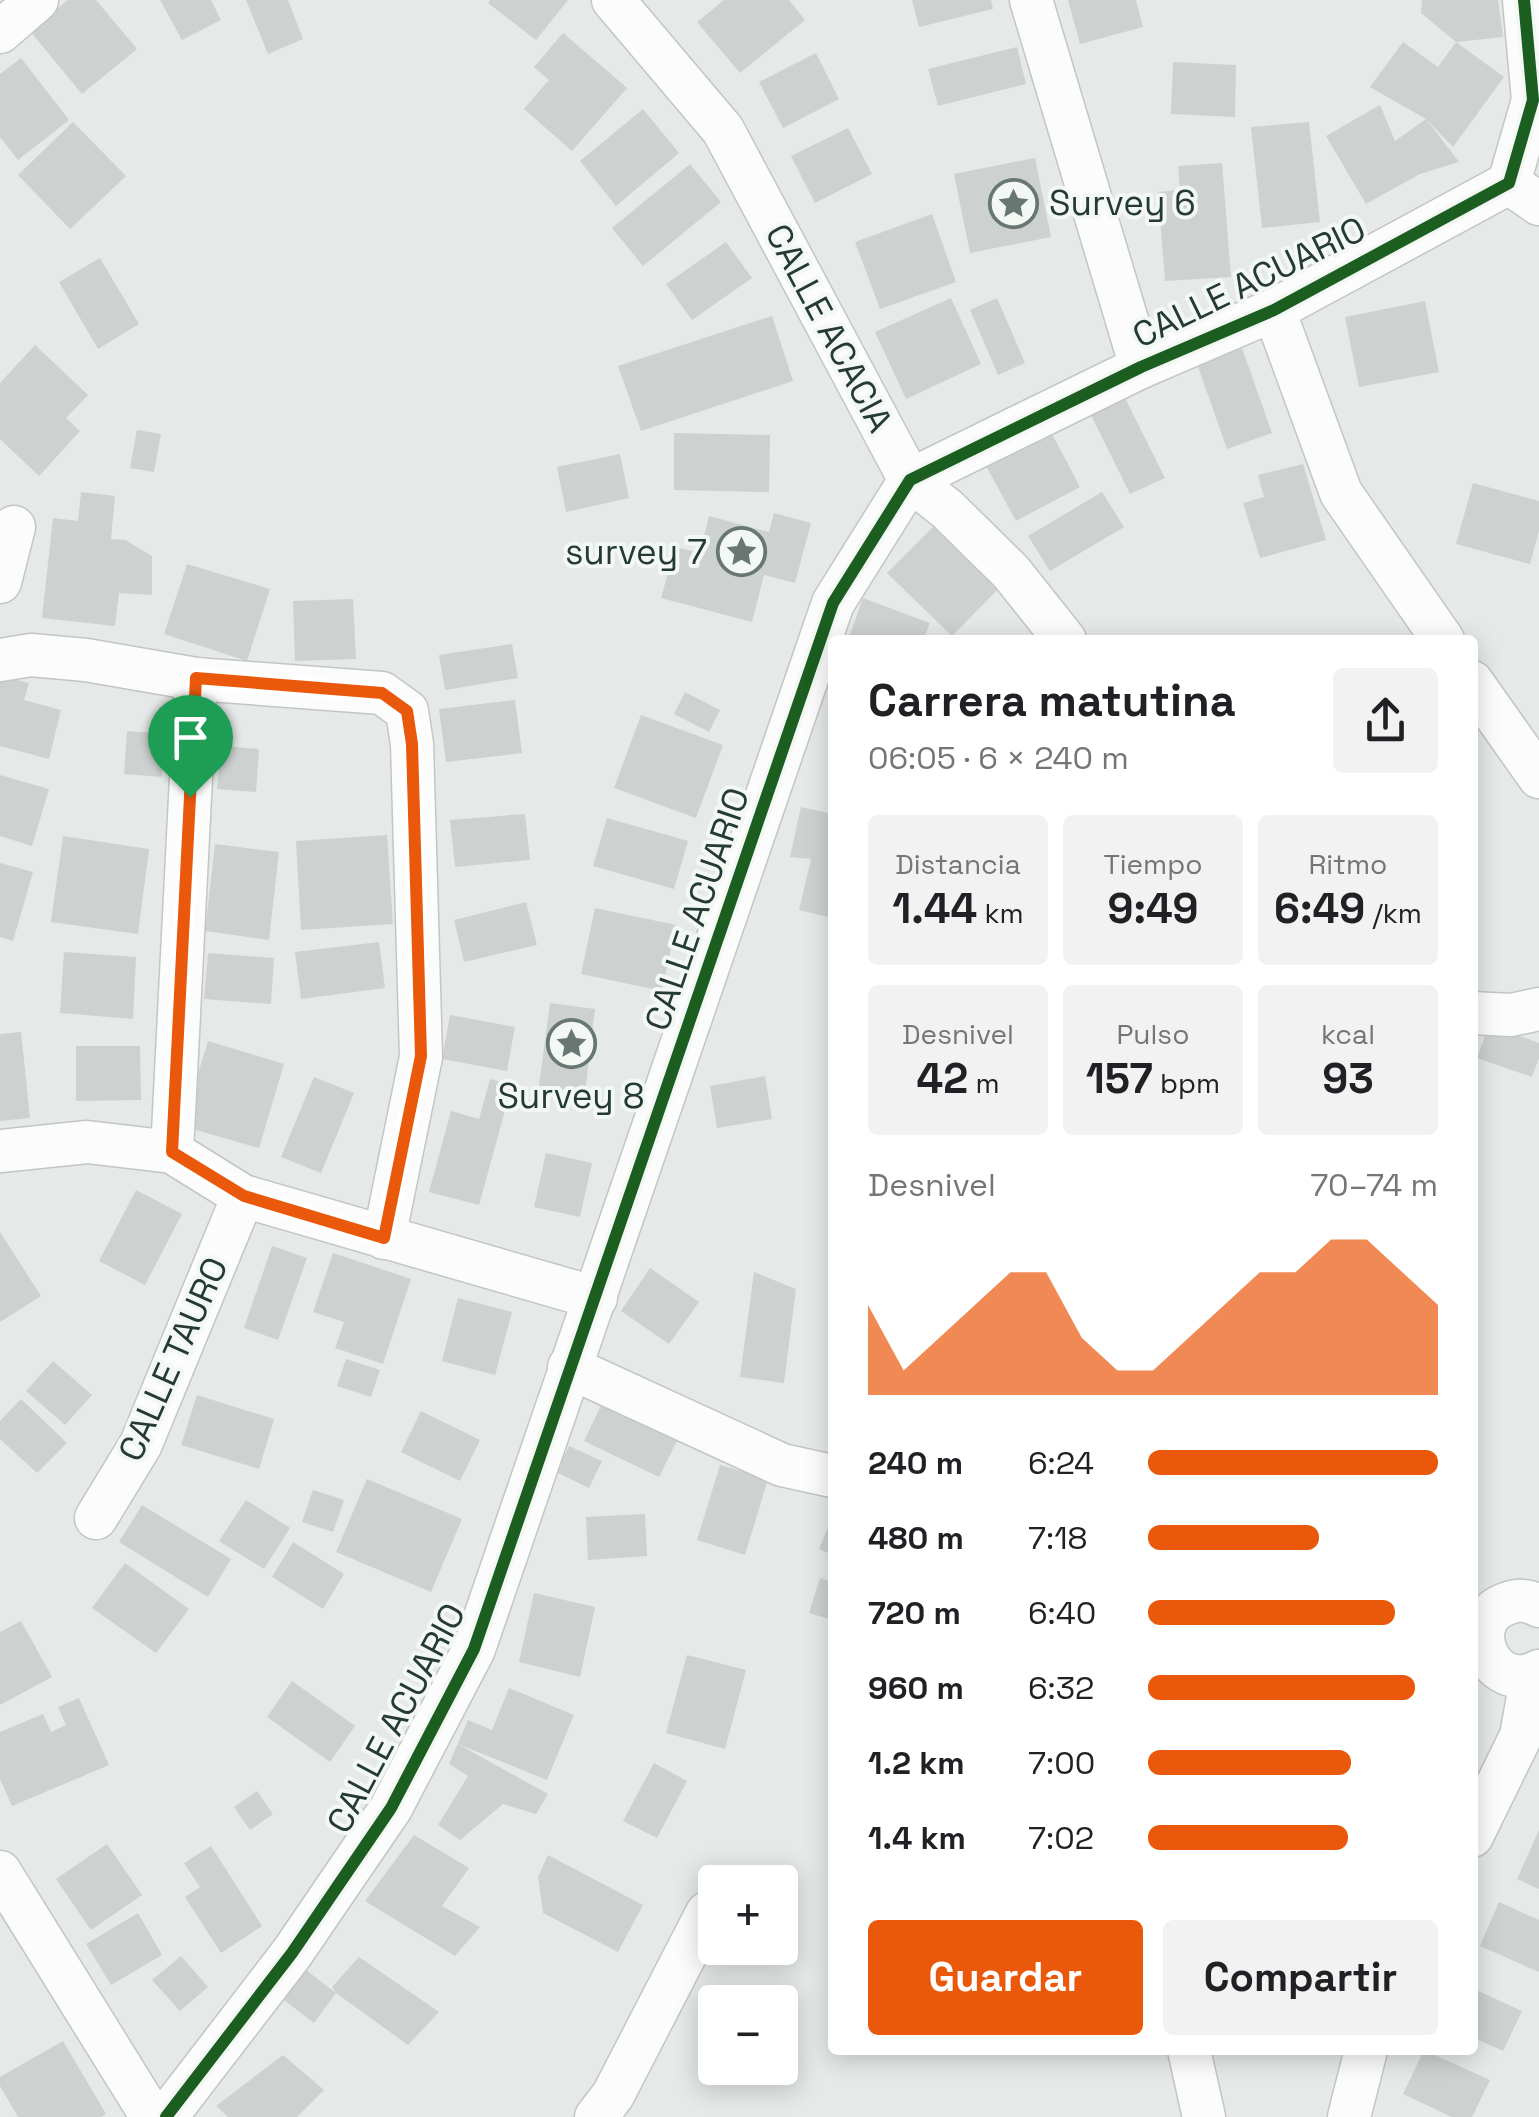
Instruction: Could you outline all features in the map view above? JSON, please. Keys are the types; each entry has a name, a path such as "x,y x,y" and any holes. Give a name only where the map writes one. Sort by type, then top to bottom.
{"street":[{"path":"0,32 37,0"},
{"name":"CALLE ACACIA","path":"613,0 723,130 910,480 947,509 1011,572 1061,635"},
{"path":"1031,0 1141,367"},
{"name":"CALLE ACUARIO","path":"166,2117 292,1953 391,1808 474,1648 833,604 910,480 1141,367 1524,194 1533,100 1524,0"},
{"path":"1274,310 1341,493 1440,635"},
{"path":"0,582 14,527"},
{"path":"0,660 31,654 196,678 382,693 407,711 412,744 421,1056 384,1238"},
{"path":"172,1152 196,678"},
{"path":"1478,690 1539,776"},
{"path":"1478,1013 1511,1015 1539,1009"},
{"path":"0,1150 88,1142 172,1152 244,1196 596,1298"},
{"name":"CALLE TAURO","path":"96,1518 141,1444 244,1196"},
{"path":"570,1367 782,1465 828,1475"},
{"path":"1478,1824 1521,1736 1536,1673 1506,1674 1495,1667 1487,1656 1483,1632 1496,1609 1507,1603 1532,1602 1539,1606"},
{"path":"0,1872 152,2117"},
{"path":"596,2117 613,2095 698,1930"},
{"path":"1190,2055 1204,2117"},
{"path":"1349,2117 1365,2055"}],"building":[{"path":"68,0 96,0 137,49 82,94 30,31"},
{"path":"160,0 211,0 221,20 182,40"},
{"path":"246,0 288,0 303,39 268,54"},
{"path":"568,0 536,40 488,3"},
{"path":"724,0 789,0 805,20 740,73 697,22"},
{"path":"912,0 991,0 993,9 919,27"},
{"path":"1068,0 1136,0 1143,27 1080,44"},
{"path":"1422,0 1498,0 1503,37 1456,42 1421,13"},
{"path":"563,33 627,88 572,151 524,109 549,80 534,67"},
{"path":"1403,42 1438,67 1456,42 1504,77 1453,147 1426,119 1370,87"},
{"path":"1017,47 1026,84 938,106 928,69"},
{"path":"816,53 839,99 783,128 759,82"},
{"path":"21,58 69,120 18,160 0,137 0,74"},
{"path":"1173,62 1236,65 1235,117 1171,114"},
{"path":"1380,105 1395,141 1426,119 1459,162 1420,174 1366,204 1326,136"},
{"path":"643,109 679,153 616,206 580,161"},
{"path":"73,122 126,176 70,229 18,175"},
{"path":"1309,122 1320,222 1262,228 1251,127"},
{"path":"848,128 872,174 815,203 791,156"},
{"path":"1035,158 1051,237 970,253 954,174"},
{"path":"1222,163 1231,277 1165,281 1158,192 1180,190 1178,166"},
{"path":"690,164 721,202 643,266 612,228"},
{"path":"932,214 956,282 880,309 855,242"},
{"path":"726,242 752,278 692,320 666,284"},
{"path":"100,258 139,324 98,349 59,282"},
{"path":"951,298 981,364 906,399 875,332"},
{"path":"997,298 1025,363 998,375 970,310"},
{"path":"1425,301 1439,372 1359,387 1345,317"},
{"path":"772,316 793,381 641,431 618,366"},
{"path":"35,345 88,395 66,418 80,431 39,476 0,439 0,383"},
{"path":"1242,348 1272,433 1227,449 1197,364"},
{"path":"1124,396 1165,478 1130,494 1090,413"},
{"path":"137,430 161,434 154,472 130,468"},
{"path":"1051,432 1080,487 1016,521 986,466"},
{"path":"674,433 770,435 769,492 674,490"},
{"path":"620,454 629,498 566,512 557,467"},
{"path":"1303,464 1326,540 1260,558 1243,503 1264,497 1258,475"},
{"path":"1473,483 1539,501 1539,531 1530,564 1456,544"},
{"path":"81,492 115,496 111,539 125,540 152,556 152,595 119,593 115,626 42,618 53,518 78,521"},
{"path":"1102,492 1124,527 1050,571 1028,536"},
{"path":"774,513 811,523 795,583 764,575 752,622 661,598 675,547 700,553 709,516 769,532"},
{"path":"938,522 1002,585 951,635 887,573"},
{"path":"187,564 270,589 247,661 164,634"},
{"path":"863,598 930,623 925,635 850,635"},
{"path":"353,599 356,659 295,661 293,601"},
{"path":"512,644 518,678 445,690 439,655"},
{"path":"0,676 29,683 24,700 61,710 49,759 0,746"},
{"path":"685,692 720,710 709,732 674,714"},
{"path":"515,700 522,753 446,762 439,709"},
{"path":"641,715 723,745 696,818 614,788"},
{"path":"127,731 165,734 162,777 124,774"},
{"path":"221,746 259,749 256,792 217,789"},
{"path":"0,775 49,789 32,846 0,836"},
{"path":"801,807 828,813 828,917 799,910 811,859 790,857"},
{"path":"525,814 530,860 455,867 450,820"},
{"path":"607,818 688,841 674,889 593,866"},
{"path":"387,835 393,924 301,930 296,841"},
{"path":"63,836 149,849 138,934 51,922"},
{"path":"215,844 279,852 269,940 205,931"},
{"path":"0,863 33,872 13,941 0,937"},
{"path":"526,902 537,945 464,962 454,920"},
{"path":"595,908 676,925 662,991 581,974"},
{"path":"379,942 385,988 301,999 295,952"},
{"path":"64,952 136,957 133,1019 60,1013"},
{"path":"208,953 274,958 271,1004 204,999"},
{"path":"550,1003 595,1009 585,1092 539,1086"},
{"path":"450,1015 515,1027 507,1071 442,1059"},
{"path":"1489,1025 1539,1043 1539,1058 1532,1077 1478,1055"},
{"path":"21,1032 30,1118 0,1121 0,1034"},
{"path":"208,1041 284,1064 259,1148 182,1126"},
{"path":"76,1046 140,1046 141,1100 76,1101"},
{"path":"765,1076 772,1119 717,1128 710,1086"},
{"path":"314,1077 354,1093 321,1173 281,1157"},
{"path":"490,1079 512,1085 479,1205 429,1192 451,1111 479,1119"},
{"path":"546,1153 592,1163 580,1217 534,1207"},
{"path":"136,1190 182,1214 145,1285 99,1261"},
{"path":"0,1232 41,1296 0,1322"},
{"path":"272,1246 307,1258 278,1340 244,1328"},
{"path":"333,1253 411,1279 383,1364 335,1348 344,1322 313,1312"},
{"path":"650,1268 699,1302 669,1344 621,1311"},
{"path":"754,1272 796,1289 784,1383 740,1377"},
{"path":"458,1298 512,1312 495,1375 442,1361"},
{"path":"346,1359 380,1370 371,1397 337,1386"},
{"path":"53,1361 92,1395 65,1425 26,1391"},
{"path":"197,1395 274,1419 259,1469 181,1445"},
{"path":"21,1399 67,1443 37,1473 0,1439 0,1421"},
{"path":"604,1399 680,1435 659,1477 584,1441"},
{"path":"421,1411 480,1440 460,1481 401,1452"},
{"path":"569,1446 602,1461 589,1488 556,1472"},
{"path":"720,1465 768,1479 745,1555 697,1540"},
{"path":"367,1479 462,1519 431,1592 336,1552"},
{"path":"313,1490 344,1500 333,1532 302,1522"},
{"path":"246,1500 290,1528 264,1569 219,1541"},
{"path":"142,1505 231,1559 208,1597 119,1542"},
{"path":"645,1514 647,1556 588,1560 586,1517"},
{"path":"828,1527 828,1553 819,1549"},
{"path":"293,1542 344,1574 323,1609 272,1577"},
{"path":"125,1563 189,1609 156,1653 92,1608"},
{"path":"820,1578 828,1581 828,1619 809,1613"},
{"path":"534,1593 595,1607 580,1677 519,1662"},
{"path":"21,1621 52,1677 0,1705 0,1632"},
{"path":"687,1655 746,1670 725,1749 666,1733"},
{"path":"292,1681 355,1726 330,1762 267,1717"},
{"path":"509,1688 574,1715 547,1780 458,1744 548,1794 536,1814 503,1804 460,1840 438,1825 468,1776 449,1764 468,1720 492,1730"},
{"path":"79,1698 109,1765 12,1806 0,1779 0,1732 43,1714 51,1732 66,1725 58,1707"},
{"path":"654,1763 687,1781 657,1838 623,1821"},
{"path":"257,1791 273,1814 250,1830 234,1807"},
{"path":"1539,1830 1539,1889 1517,1879"},
{"path":"414,1835 469,1868 442,1906 480,1927 455,1956 365,1901"},
{"path":"107,1844 142,1895 91,1930 56,1879"},
{"path":"211,1846 262,1926 221,1953 185,1897 200,1887 184,1863"},
{"path":"548,1855 643,1905 618,1952 543,1913 538,1877"},
{"path":"1499,1902 1539,1920 1539,1972 1480,1946"},
{"path":"138,1913 162,1955 111,1985 86,1944"},
{"path":"181,1956 208,1987 180,2011 152,1980"},
{"path":"359,1957 439,2012 408,2045 332,1987"},
{"path":"306,1970 336,1993 314,2023 284,2000"},
{"path":"1478,1991 1522,2011 1503,2051 1478,2040"},
{"path":"63,2041 106,2114 18,2117 0,2086 0,2077"},
{"path":"283,2055 324,2090 297,2117 228,2117 216,2106"},
{"path":"1422,2055 1435,2055 1490,2080 1472,2117 1452,2117 1403,2094"}],"cycle path":[{"path":"166,2117 292,1953 391,1808 474,1649 833,603 910,480 1141,367 1274,310 1509,183 1533,100 1524,0"}],"place":[{"name":"Survey 6","path":"1014,203"},
{"name":"survey 7","path":"742,552"},
{"name":"Survey 8","path":"571,1044"}],"route":[{"path":"196,678 382,693 407,711 412,744 421,1056 384,1238 244,1196 172,1152 190,797 196,678"}]}
